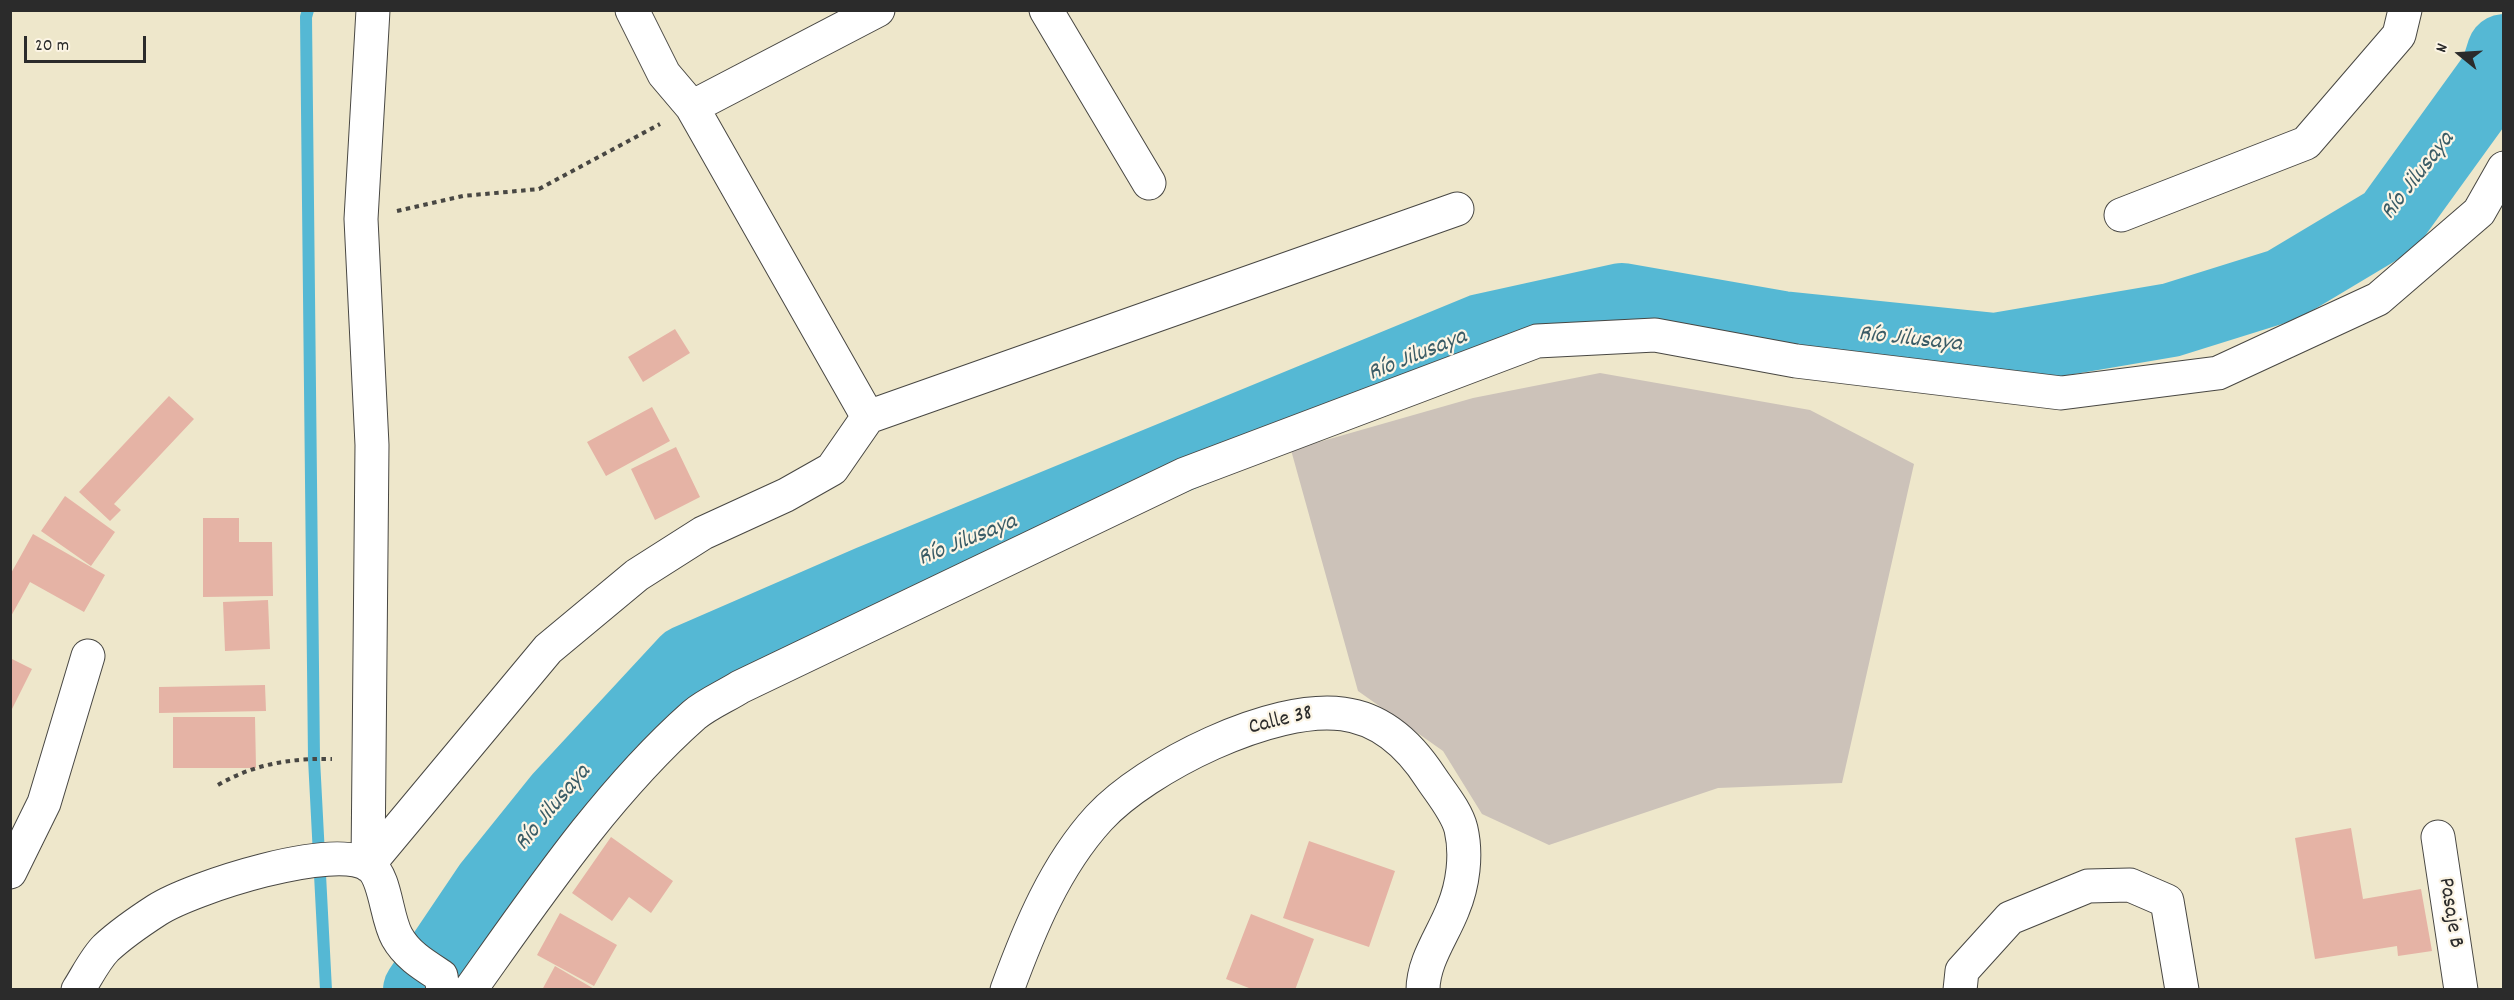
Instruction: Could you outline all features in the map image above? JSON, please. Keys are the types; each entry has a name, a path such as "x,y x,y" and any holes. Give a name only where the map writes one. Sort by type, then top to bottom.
{"street":[{"path":"368,865 372,445 361,219 373,10"},
{"path":"632,10 664,74 692,107 868,417"},
{"path":"692,107 878,10"},
{"path":"1046,10 1149,183"},
{"path":"2121,215 2306,143 2399,35 2405,10"},
{"path":"78,990 105,949 158,909 221,882 299,861 333,860 368,865 376,873 396,936 408,953 451,985 536,897 625,786 695,714 740,687 1185,474 1537,341 1655,335 1796,361 2061,393 2218,373 2378,299 2479,212 2504,168"},
{"path":"368,865 548,649 637,575 703,533 786,495 832,469 868,417 1457,209"},
{"path":"10,872 44,803 88,656"},
{"name":"Calle 38","path":"1007,990 1049,892 1072,853 1099,818 1133,788 1178,759 1234,734 1312,711 1345,714 1381,726 1414,753 1461,827 1465,863 1454,908 1432,952 1423,990"},
{"name":"Pasaje B","path":"2438,837 2461,990"},
{"path":"1960,990 1962,971 2010,918 2088,886 2130,885 2167,901 2182,990"}],"path":[{"path":"361,219 463,196 539,189 692,107"},
{"path":"218,785 278,761 326,759"}],"shaded area":[{"path":"1600,373 1810,410 1914,464 1842,783 1718,788 1549,845 1482,814 1443,751 1358,691 1291,450 1473,398"}],"building":[{"path":"675,329 690,353 643,382 628,357"},
{"path":"169,396 194,419 114,504 121,510 110,521 79,492"},
{"path":"652,407 670,441 606,476 587,442"},
{"path":"676,447 700,497 655,520 631,469"},
{"path":"65,496 115,532 91,566 41,531"},
{"path":"203,518 239,518 239,542 272,542 273,596 203,597"},
{"path":"33,534 105,575 84,612 30,582 10,618 10,575"},
{"path":"268,600 270,649 225,651 223,602"},
{"path":"10,658 32,669 10,713"},
{"path":"265,685 266,711 159,713 159,687"},
{"path":"173,717 255,717 256,768 173,768"},
{"path":"2351,828 2363,899 2421,889 2432,951 2398,956 2397,946 2315,959 2295,838"},
{"path":"611,837 673,881 651,913 629,897 612,921 572,893"},
{"path":"1309,841 1395,871 1369,947 1283,918"},
{"path":"560,913 617,945 594,986 537,955"},
{"path":"1251,914 1314,939 1295,990 1254,990 1226,979"},
{"path":"555,966 596,990 542,990"}],"waterway":[{"path":"308,10 306,17 314,759 326,990"},
{"name":"Río Jilusaya","path":"420,990 490,886 560,799 687,662 871,582 1481,331 1622,300 1782,328 1995,350 2171,320 2283,285 2390,221 2497,73 2504,51"}]}
